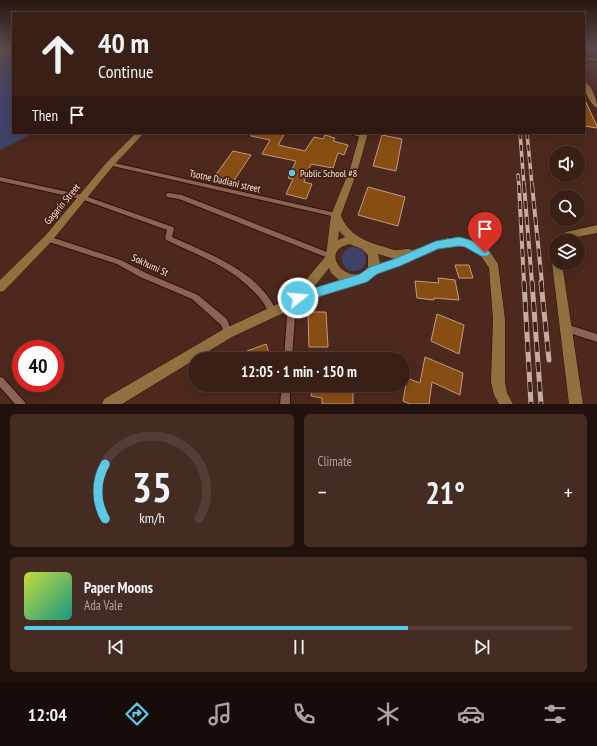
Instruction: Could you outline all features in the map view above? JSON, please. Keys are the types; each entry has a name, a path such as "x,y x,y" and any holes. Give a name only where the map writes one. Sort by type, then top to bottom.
{"street":[{"path":"585,85 597,106"},
{"name":"Gagarin Street","path":"0,287 48,239 110,164 139,134"},
{"path":"357,280 341,276 331,265 331,255 336,215 354,168 364,134"},
{"name":"Tsotne Dadiani street","path":"110,164 336,215"},
{"path":"0,179 82,197 171,229 168,238 231,268 267,299 273,312"},
{"path":"169,195 180,196 331,255"},
{"path":"336,215 342,228 356,241 368,247 396,255 420,251"},
{"path":"574,234 597,229"},
{"name":"Sokhumi St","path":"48,239 119,262 143,275 195,297 224,322 228,333"},
{"path":"288,352 293,302 343,242 356,241"},
{"path":"373,270 396,263 436,245 459,242 477,248 490,260 494,267 499,319 498,382 501,395 506,404"},
{"path":"109,404 228,333 293,302 369,275 373,270 375,258 368,247"},
{"path":"558,270 576,404"},
{"path":"566,328 597,338"},
{"path":"1,386 21,404"},
{"path":"285,404 286,392"}],"shaded area":[{"path":"0,66 12,66 12,134 32,134 0,150"},
{"path":"354,247 362,251 366,259 362,267 354,271 346,267 342,259 346,251"}],"building":[{"path":"585,100 597,126 597,128 585,126"},
{"path":"251,134 284,134 278,145 305,151 314,137 323,139 325,135 335,138 333,141 348,145 344,155 338,153 333,168 311,164 304,182 312,184 306,199 286,194 293,179 288,178 296,161 262,154 270,140 251,136"},
{"path":"382,135 402,139 396,171 373,166"},
{"path":"233,151 251,155 231,185 212,180"},
{"path":"368,187 405,197 398,226 358,215"},
{"path":"455,265 469,265 473,278 459,278"},
{"path":"438,278 455,280 459,300 417,298 415,281 439,283"},
{"path":"308,312 326,312 328,347 309,347"},
{"path":"437,314 464,325 459,354 431,341"},
{"path":"266,344 269,352 247,352"},
{"path":"425,357 463,373 460,395 432,382 429,404 410,404 403,401 405,392 410,392 410,379 420,383"},
{"path":"312,392 353,392 353,404 322,404 322,398 311,396"}],"railway":[{"path":"520,134 524,186"},
{"path":"527,134 532,186"},
{"path":"518,175 519,186"},
{"path":"519,185 524,283"},
{"path":"524,185 532,283"},
{"path":"532,185 542,283"},
{"path":"524,282 531,404"},
{"path":"532,282 541,404"},
{"path":"541,282 549,360"}],"place":[{"name":"Public School #8","path":"292,173"}],"route":[{"path":"298,298 363,278 369,275 373,270 396,263 420,251 448,242 467,243 485,253"}]}
